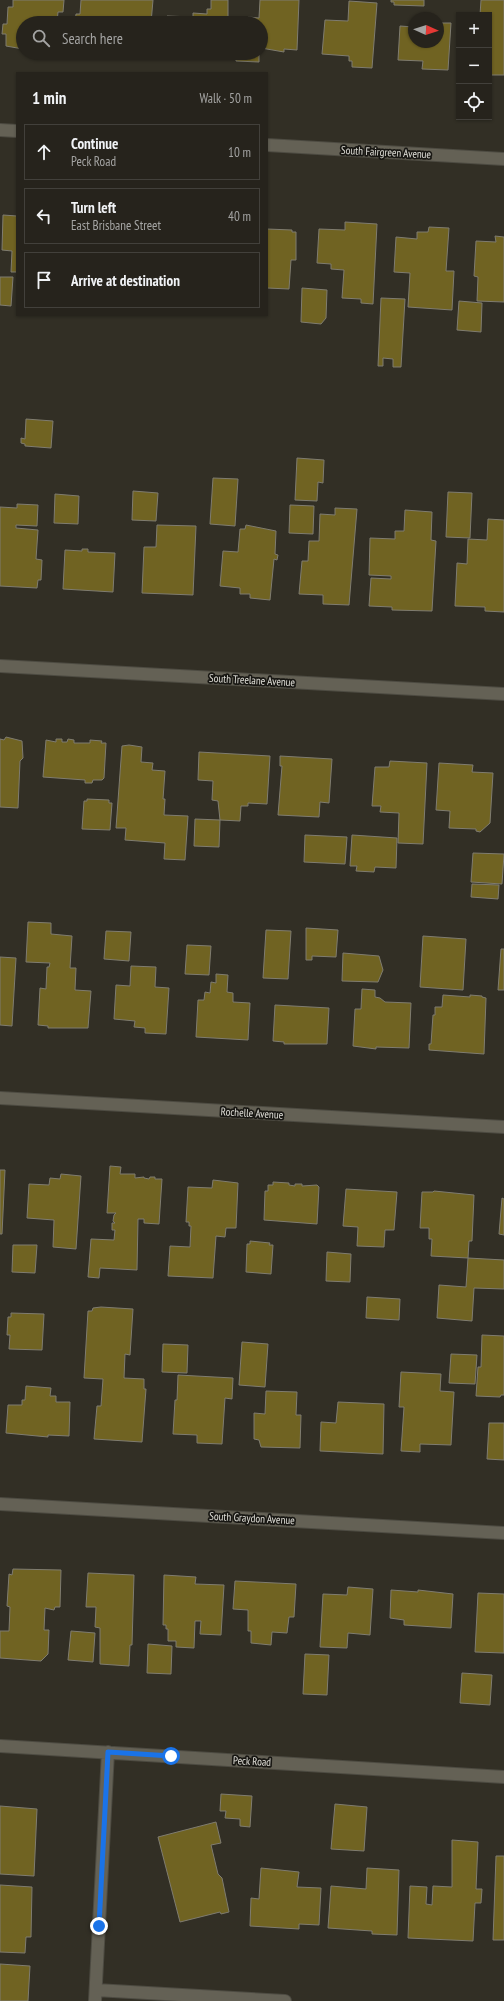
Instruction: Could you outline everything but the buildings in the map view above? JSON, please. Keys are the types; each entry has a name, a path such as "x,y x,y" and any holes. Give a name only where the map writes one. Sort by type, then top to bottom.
{"street":[{"path":"0,130 16,131"},
{"name":"South Fairgreen Avenue","path":"268,145 504,159"},
{"name":"South Treelane Avenue","path":"0,666 504,694"},
{"name":"Rochelle Avenue","path":"0,1098 504,1127"},
{"name":"South Graydon Avenue","path":"0,1504 504,1533"},
{"name":"Peck Road","path":"0,1746 504,1777"},
{"path":"108,1752 95,1995 285,2001"}],"route":[{"path":"99,1926 108,1752 171,1756"}]}
